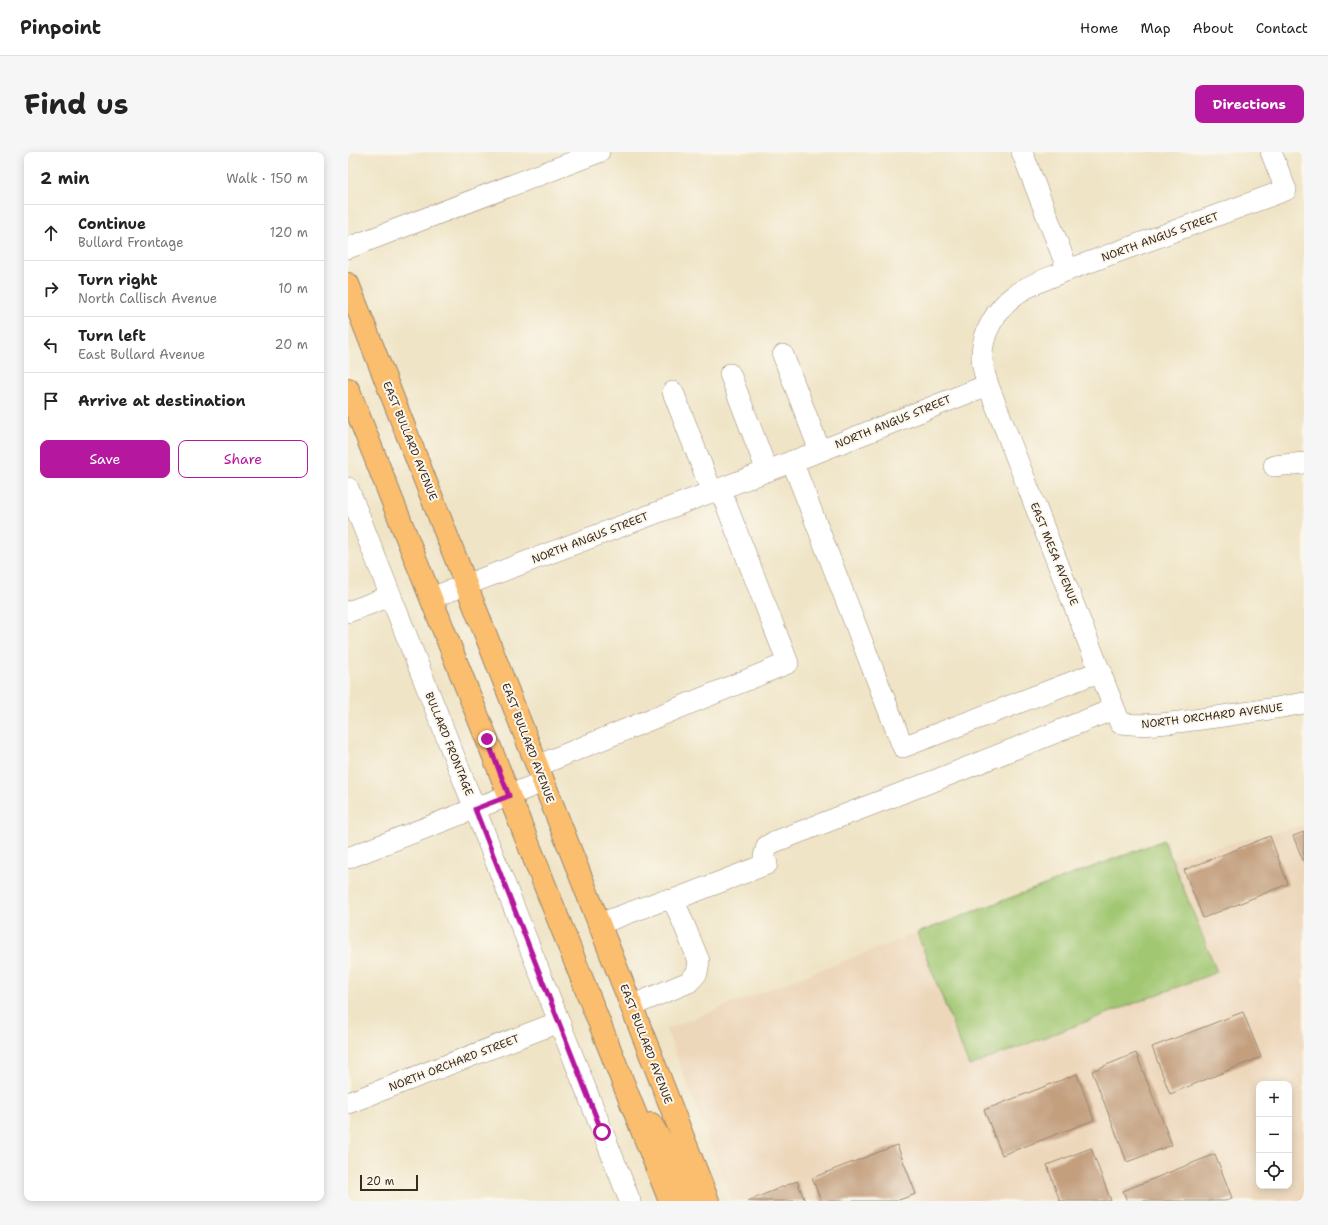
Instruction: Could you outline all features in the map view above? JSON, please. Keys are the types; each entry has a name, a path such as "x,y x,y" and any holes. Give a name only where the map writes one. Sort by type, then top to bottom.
{"main road":[{"name":"EAST BULLARD AVENUE","path":"348,284 708,1201"},
{"path":"348,388 670,1201"},
{"path":"621,1075 670,1155 688,1201"}],"street":[{"path":"348,248 599,152"},
{"path":"1022,152 1068,270"},
{"name":"NORTH ANGUS STREET","path":"431,598 716,491 988,385 982,356 984,339 991,323 1003,306 1016,294 1068,270 1286,190 1271,152"},
{"path":"783,355 820,451"},
{"path":"730,374 767,471"},
{"name":"EAST MESA AVENUE","path":"988,385 1101,671 1117,716"},
{"path":"348,858 509,796 540,774 788,663 673,392"},
{"path":"792,461 903,748 1101,671"},
{"path":"1274,466 1304,463"},
{"name":"BULLARD FRONTAGE","path":"348,488 630,1201"},
{"path":"348,612 391,596"},
{"name":"NORTH ORCHARD AVENUE","path":"1117,716 1135,725 1253,713 1304,703"},
{"path":"599,924 661,902 673,900 767,864 764,856 767,846 774,842 936,780 1117,716"},
{"path":"631,1006 689,982 697,973 699,961 673,900"},
{"name":"NORTH ORCHARD STREET","path":"348,1103 559,1022"}],"shaded area":[{"path":"1304,825 1304,1201 733,1201 666,1029 917,933 969,1066 1216,972 1172,858"}],"green space":[{"path":"1164,840 1217,972 969,1066 917,933"}],"building":[{"path":"1304,832 1304,863 1293,836"},
{"path":"1270,836 1288,884 1203,918 1184,870"},
{"path":"1243,1012 1261,1057 1170,1094 1152,1047"},
{"path":"1136,1053 1172,1145 1127,1162 1092,1071"},
{"path":"1077,1074 1094,1120 1002,1155 984,1110"},
{"path":"897,1145 916,1194 896,1201 821,1201 812,1178"},
{"path":"1091,1148 1111,1201 1060,1201 1047,1165"},
{"path":"1215,1154 1232,1198 1225,1201 1127,1201 1123,1191"},
{"path":"797,1181 805,1201 748,1201"}],"route":[{"path":"487,739 509,796 475,809 602,1132"}]}
